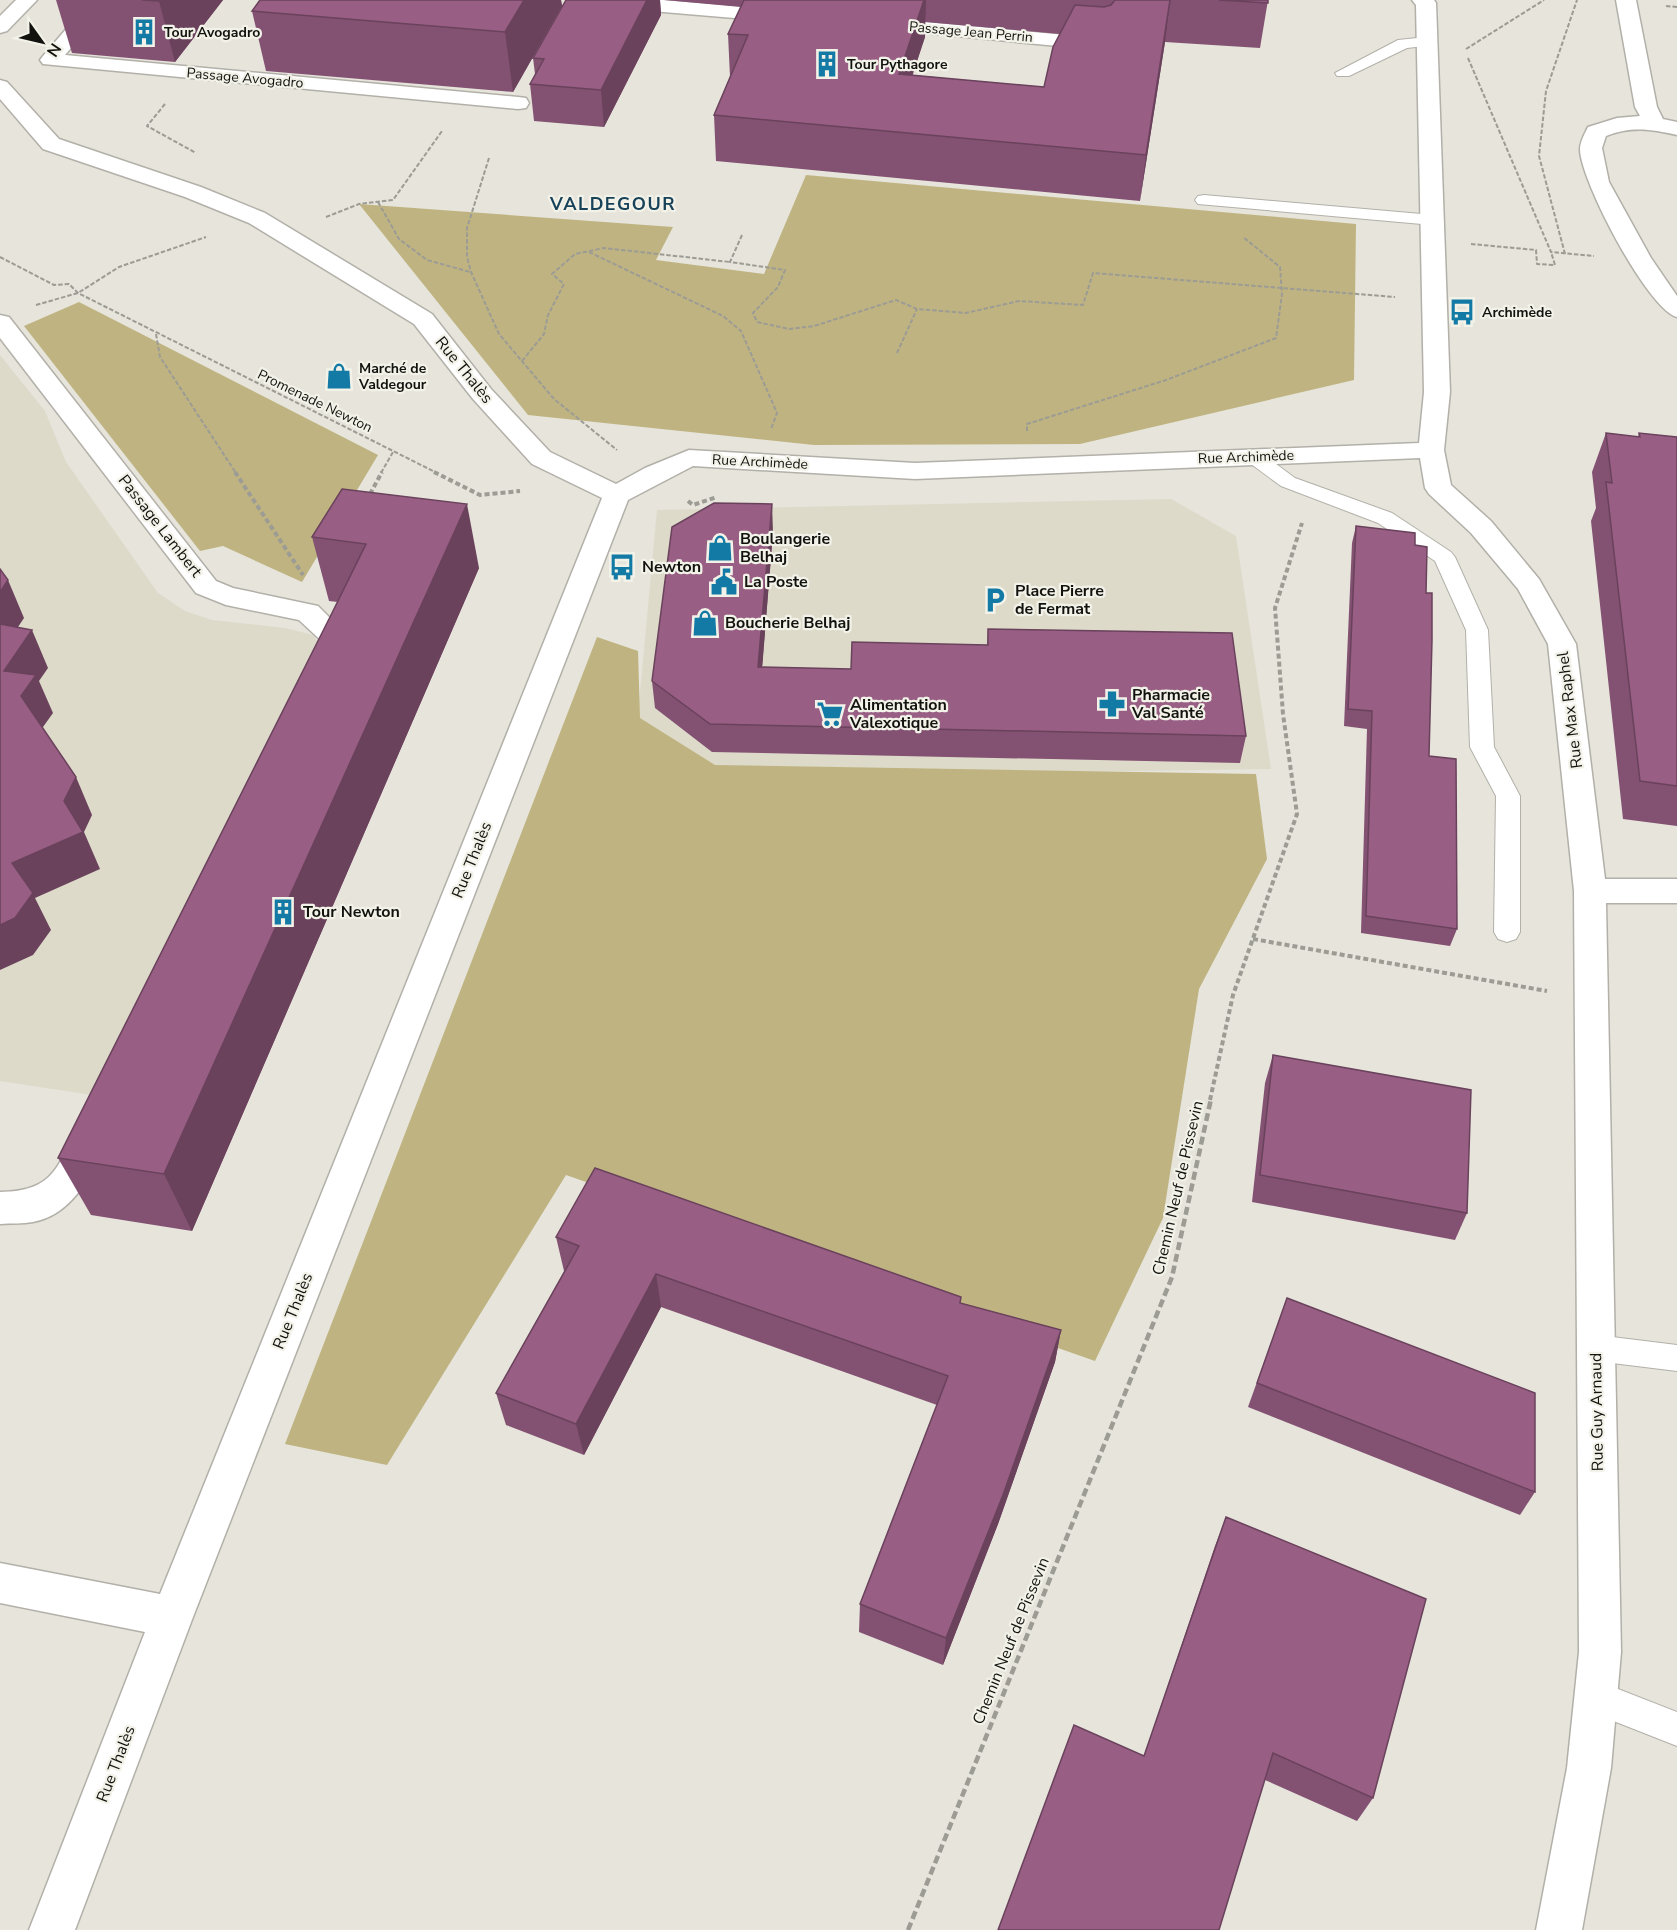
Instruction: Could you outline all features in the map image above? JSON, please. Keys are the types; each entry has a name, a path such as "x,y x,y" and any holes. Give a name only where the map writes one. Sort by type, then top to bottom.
{"street":[{"path":"0,27 27,0"},
{"name":"Passage Avogadro","path":"102,0 50,60 464,98 514,112 530,83"},
{"path":"592,0 805,18"},
{"path":"1422,0 1425,3 1427,42 1437,392 1431,450"},
{"path":"1626,0 1646,107 1654,121"},
{"name":"Passage Jean Perrin","path":"864,23 1099,44"},
{"name":"Rue Thalès","path":"0,86 51,144 193,192 258,219 423,319 482,394 541,458 617,495 172,1617 52,1930"},
{"path":"1677,129 1654,121 1620,122 1596,132 1591,148 1598,182 1639,258 1667,300 1677,310"},
{"name":"Passage Lambert","path":"0,322 206,587 226,596 308,613"},
{"name":"Rue Archimède","path":"617,495 689,458 915,471 1431,450"},
{"name":"Rue Max Raphel","path":"1431,450 1438,488 1481,527 1529,585 1562,644 1590,891"},
{"path":"308,613 342,644 326,689"},
{"path":"1590,891 1677,891"},
{"name":"Rue Guy Arnaud","path":"1560,1930 1589,1768 1600,1653 1590,891"},
{"path":"0,1208 33,1207 66,1185 105,1111"},
{"path":"0,1583 172,1617"}],"lane":[{"path":"1343,73 1404,43 1427,42"},
{"path":"1204,200 1433,220"},
{"path":"1254,457 1288,482 1385,518 1444,557 1477,630 1482,747 1508,796 1507,932"},
{"path":"1596,1348 1677,1358"},
{"path":"1595,1697 1677,1729"}],"path":[{"path":"1470,244 1536,250 1538,264 1555,265 1464,50 1544,0"},
{"path":"1565,254 1539,156 1546,91 1577,0"},
{"path":"190,73 147,126 199,155"},
{"path":"321,220 359,204 393,200 464,98"},
{"path":"489,158 486,176 469,216 467,262 471,272 499,334 554,399 600,439 619,451"},
{"path":"378,202 399,239 427,260 471,272"},
{"path":"1027,466 1027,424 1166,381 1276,338 1282,288 1280,267 1237,232 1226,202"},
{"path":"730,262 742,235"},
{"path":"43,304 78,293 119,267 206,237"},
{"path":"522,361 544,334 548,315 564,284 552,274 575,254 604,248 785,270 786,276 778,288 761,301 753,313 757,322 789,329 813,326 896,300 917,309 966,313 1019,302 1083,305 1093,273 1434,300"},
{"path":"588,251 723,316 741,331 777,413"},
{"path":"1551,252 1601,256"},
{"name":"Promenade Newton","path":"0,257 54,285 69,284 78,293 156,334 480,495 525,490"},
{"path":"897,353 917,309"},
{"path":"156,334 160,357 317,596 308,613"},
{"path":"366,503 393,452"},
{"name":"Chemin Neuf de Pissevin","path":"908,1930 1172,1277 1233,995 1297,814 1283,714 1275,608 1311,492"},
{"path":"1253,939 1592,998"}],"shaded area":[{"path":"806,175 1356,224 1354,380 1080,444 814,445 528,415 359,204 673,227 656,260 764,274"},
{"path":"79,302 378,455 302,582 223,546 200,551 24,326"},
{"path":"0,355 45,411 66,462 158,593 185,611 212,620 285,628 313,635 325,653 92,1095 0,1081"},
{"path":"1171,499 1236,536 1271,769 632,778 657,510"},
{"path":"597,637 638,651 640,718 715,765 1256,774 1267,859 1199,989 1163,1218 1095,1361 566,1175 387,1465 285,1444"}],"building":[{"path":"260,0 524,0 505,32 252,11"},
{"path":"566,0 647,0 601,90 530,84 544,59 533,58"},
{"path":"744,0 924,0 899,74 1044,87 1053,47 1075,5 1104,7 1111,5 1115,0 1170,0 1146,155 714,115 748,35 728,34"},
{"path":"1219,0 1268,0 1268,3"},
{"path":"1606,433 1640,437 1639,433 1677,437 1677,786 1640,781 1606,482 1612,483"},
{"path":"342,489 467,504 164,1174 58,1158 366,544 312,537"},
{"path":"714,503 772,504 758,667 851,669 852,642 988,645 988,629 1232,633 1246,736 710,724 652,681 672,527"},
{"path":"1356,526 1415,533 1415,545 1427,547 1426,593 1432,593 1429,756 1456,759 1457,929 1366,916 1372,711 1348,709"},
{"path":"0,569 8,580 0,592"},
{"path":"0,624 32,630 4,671 36,675 21,696 76,777 64,801 83,832 12,863 33,893 15,918 0,925"},
{"path":"1273,1055 1471,1090 1467,1213 1260,1175"},
{"path":"595,1168 961,1297 960,1303 1061,1330 1003,1495 946,1638 860,1604 948,1376 656,1274 576,1424 496,1393 579,1246 556,1237"},
{"path":"1287,1298 1535,1393 1535,1492 1257,1383"},
{"path":"1226,1517 1426,1599 1373,1798 1273,1753 1219,1930 998,1930 1074,1725 1144,1756"}],"place":[{"name":"Tour Avogadro","path":"144,32"},
{"name":"Tour Pythagore","path":"827,64"},
{"name":"Archimède","path":"1462,312"},
{"name":"Marché de Valdegour","path":"339,376"},
{"name":"Boulangerie Belhaj","path":"720,548"},
{"name":"Newton","path":"622,567"},
{"name":"La Poste","path":"724,582"},
{"name":"Place Pierre de Fermat","path":"995,600"},
{"name":"Boucherie Belhaj","path":"705,623"},
{"name":"Pharmacie Val Santé","path":"1112,704"},
{"name":"Alimentation Valexotique","path":"830,714"},
{"name":"Tour Newton","path":"283,912"}],"district":[{"name":"VALDEGOUR","path":"613,204"}]}
